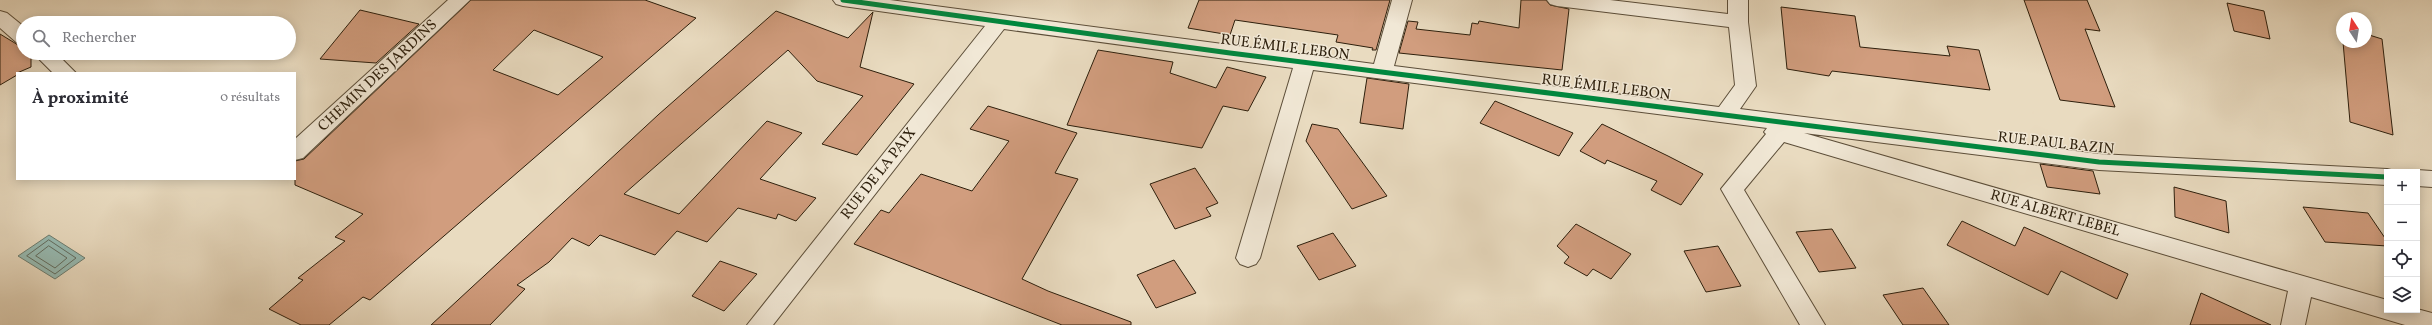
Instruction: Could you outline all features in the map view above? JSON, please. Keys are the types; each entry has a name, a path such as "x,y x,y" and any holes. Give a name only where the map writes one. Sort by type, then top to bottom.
{"street":[{"name":"CHEMIN DES JARDINS","path":"296,151 460,0"},
{"name":"RUE ÉMILE LEBON","path":"843,0 998,23 1724,115"},
{"path":"1382,72 1402,0"},
{"path":"1557,0 1738,22"},
{"path":"1724,115 1746,86 1738,22 1738,0"},
{"path":"0,18 16,31"},
{"name":"RUE DE LA PAIX","path":"759,325 998,23"},
{"path":"51,60 65,72"},
{"path":"1248,258 1305,62"},
{"name":"RUE ALBERT LEBEL","path":"1724,115 1779,133 2384,309"},
{"name":"RUE PAUL BAZIN","path":"1724,115 2099,162 2384,177"},
{"path":"1779,133 1732,189 1813,325"},
{"path":"2420,178 2432,179"},
{"path":"2293,325 2301,285"},
{"name":"RUE ALBERT LEBEL","path":"2397,313 2432,323"}],"water":[{"path":"49,235 85,258 55,279 18,256"}],"building":[{"path":"471,0 645,0 696,18 370,300 363,297 329,325 301,325 269,309 303,280 298,278 345,241 335,237 363,214 295,185 296,161 304,159","holes":["534,30 603,57 558,95 493,70"]},
{"path":"1199,0 1390,0 1376,50 1372,50 1373,48 1336,42 1338,35 1235,20 1230,35 1188,28"},
{"path":"1521,0 1546,0 1550,5 1569,9 1562,70 1399,53 1408,21 1418,22 1416,29 1470,35 1472,23 1478,24 1479,21 1519,28"},
{"path":"2024,0 2087,0 2100,31 2085,29 2115,107 2060,100"},
{"path":"2227,3 2264,11 2270,39 2234,31"},
{"path":"1781,7 1855,16 1860,47 1950,56 1947,46 1979,50 1990,90 1832,71 1829,76 1787,69"},
{"path":"360,10 419,24 376,63 320,59"},
{"path":"776,11 848,38 873,12 860,67 914,84 857,155 822,144 863,96 817,81 788,50 624,194 679,214 767,121 802,133 760,179 816,198 796,221 778,214 776,219 738,208 707,242 677,231 655,255 600,235 589,246 572,238 549,262 517,285 525,289 490,325 431,325 658,115"},
{"path":"0,34 16,44 16,60 31,60 31,67 16,72 16,76 0,85"},
{"path":"2372,36 2382,39 2393,135 2350,122 2344,48 2372,48"},
{"path":"1098,50 1173,62 1170,73 1216,88 1227,67 1266,77 1248,111 1223,106 1202,148 1067,125"},
{"path":"1367,78 1409,84 1403,129 1360,123"},
{"path":"1495,101 1573,133 1559,156 1480,123"},
{"path":"988,106 1077,133 1055,173 1078,179 1022,279 1048,291 1131,322 1131,325 1062,325 854,244 881,210 889,213 921,174 972,191 1009,141 970,129"},
{"path":"1312,124 1338,129 1387,196 1352,209 1306,141"},
{"path":"1602,124 1703,174 1681,205 1651,190 1657,181 1607,160 1605,164 1580,151"},
{"path":"2040,164 2093,171 2100,194 2047,187"},
{"path":"1195,168 1218,203 1206,208 1211,216 1175,229 1150,184"},
{"path":"2174,187 2226,201 2229,233 2175,217"},
{"path":"2303,207 2368,213 2384,237 2384,246 2325,242"},
{"path":"1962,221 2015,246 2024,227 2128,274 2117,299 2061,271 2048,295 1947,245"},
{"path":"1576,224 1631,254 1611,279 1593,269 1587,276 1564,263 1569,257 1557,246"},
{"path":"1832,229 1856,268 1819,272 1796,232"},
{"path":"1333,233 1356,266 1319,280 1297,246"},
{"path":"1718,246 1741,286 1706,292 1684,251"},
{"path":"1174,260 1196,293 1156,308 1137,275"},
{"path":"720,261 757,274 724,311 692,296"},
{"path":"1923,288 1949,325 1903,325 1883,295"},
{"path":"2201,293 2271,325 2190,325"}],"cycle path":[{"path":"843,0 1230,53 2099,162 2384,177"}]}
